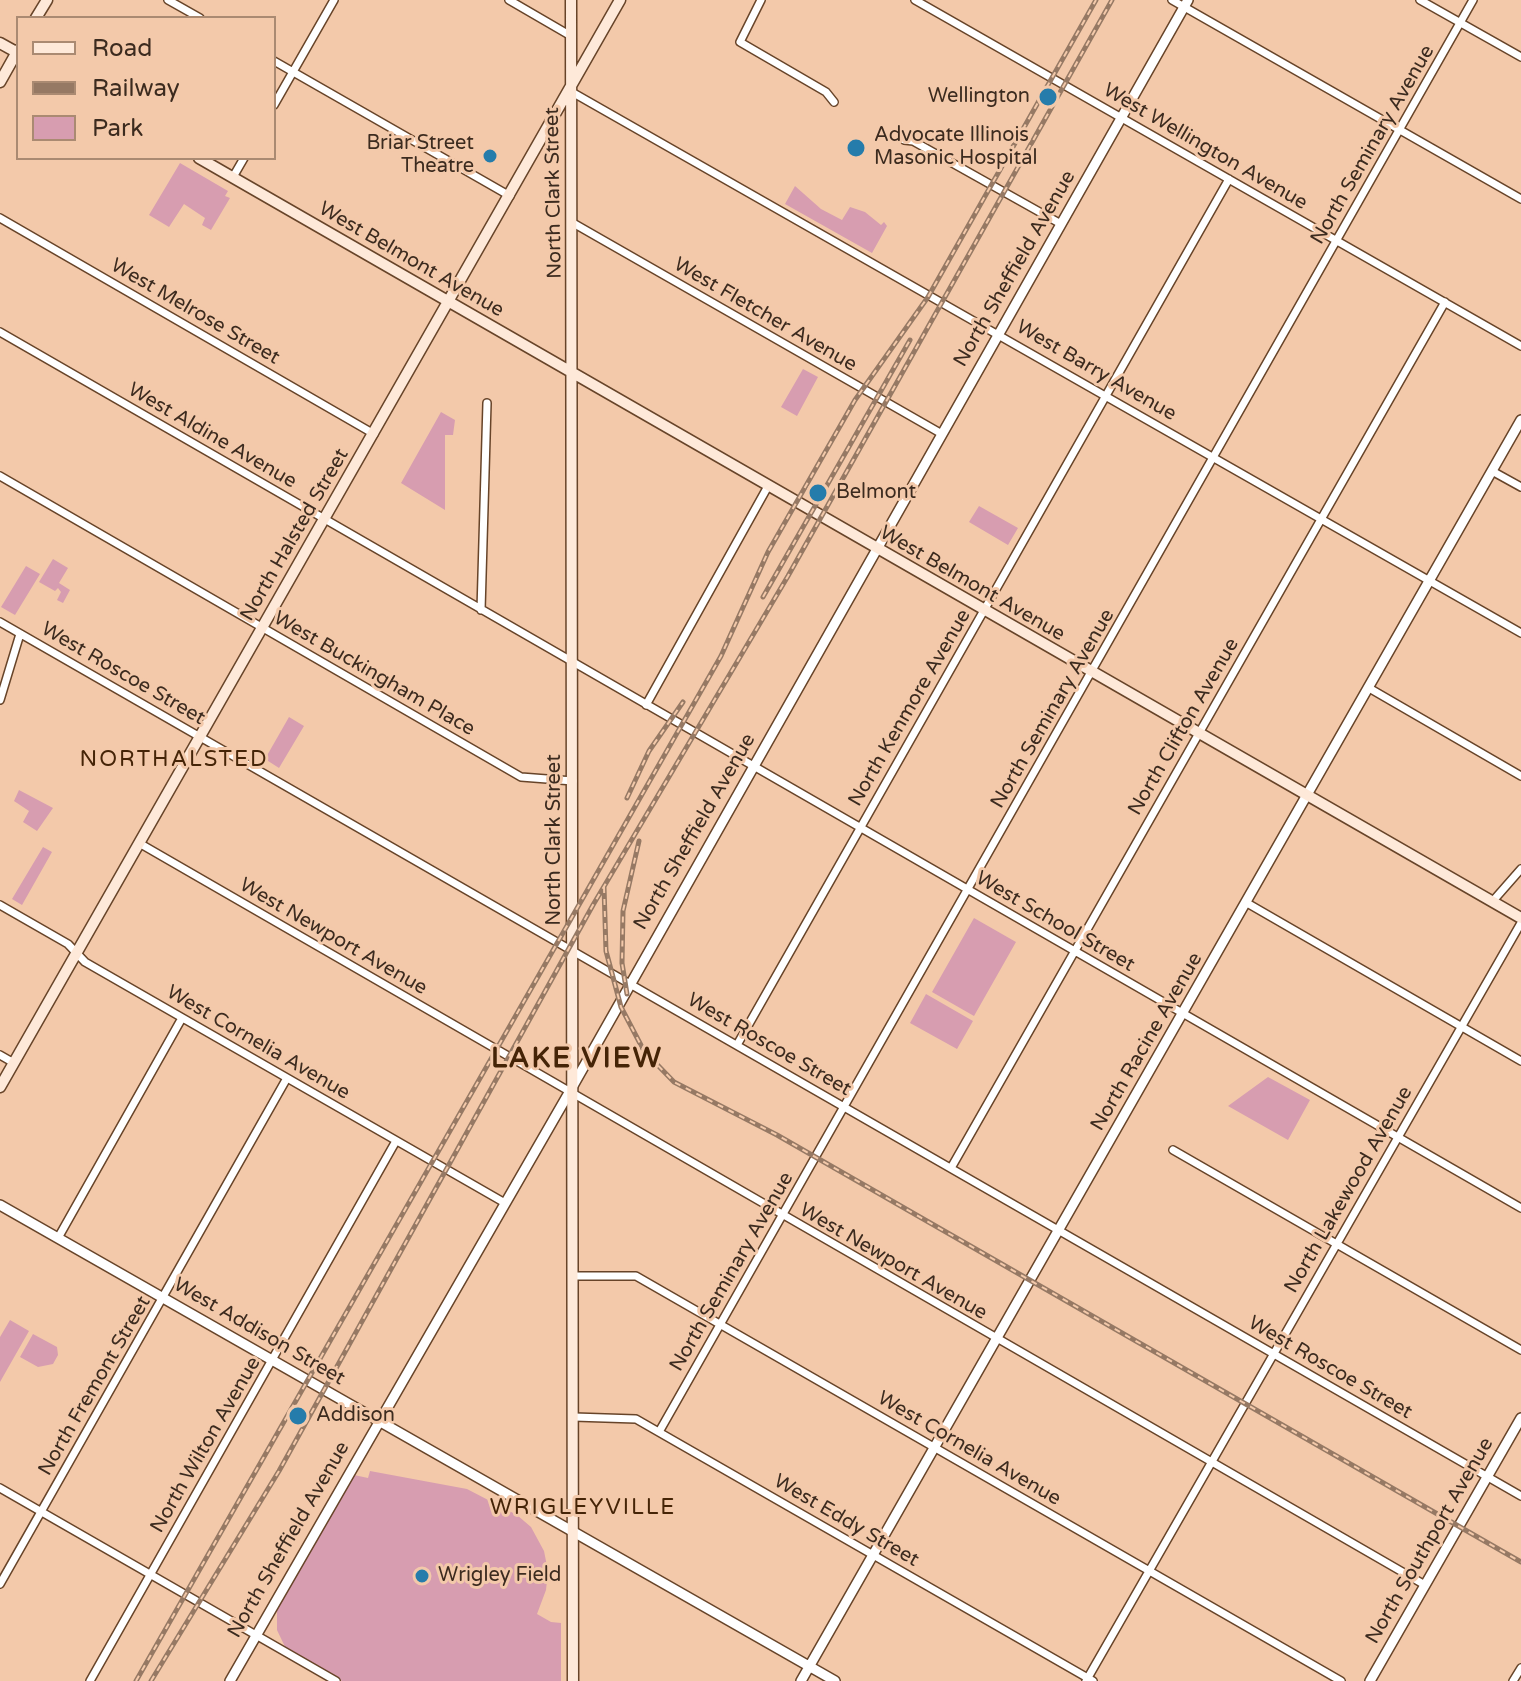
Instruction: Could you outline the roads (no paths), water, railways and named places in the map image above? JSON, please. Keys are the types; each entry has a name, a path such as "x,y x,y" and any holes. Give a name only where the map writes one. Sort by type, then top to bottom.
{"main road":[{"name":"North Clark Street","path":"571,0 573,1681"},
{"name":"North Halsted Street","path":"0,1087 620,0"},
{"path":"0,82 16,55"},
{"name":"West Belmont Avenue","path":"203,160 1521,921"}],"street":[{"path":"168,0 196,16"},
{"path":"276,102 334,0"},
{"path":"510,0 571,36"},
{"path":"761,0 740,42 826,92 834,102"},
{"name":"West Wellington Avenue","path":"915,0 1521,346"},
{"path":"1172,0 1186,3 1521,199"},
{"path":"1420,0 1521,57"},
{"name":"North Seminary Avenue","path":"659,1432 1473,0"},
{"name":"North Sheffield Avenue","path":"230,1681 570,1091 1186,3"},
{"path":"276,62 510,196"},
{"name":"West Barry Avenue","path":"570,91 1521,633"},
{"path":"904,140 913,141 1061,224"},
{"path":"233,177 243,160"},
{"name":"North Kenmore Avenue","path":"737,1045 1229,179"},
{"name":"West Melrose Street","path":"0,218 374,434"},
{"name":"West Fletcher Avenue","path":"573,223 942,434"},
{"name":"North Clifton Avenue","path":"951,1168 1445,302"},
{"name":"West Aldine Avenue","path":"0,332 574,663"},
{"path":"481,610 487,403"},
{"name":"North Racine Avenue","path":"801,1681 1521,420"},
{"path":"1492,471 1521,487"},
{"name":"West Buckingham Place","path":"0,476 521,777 573,781"},
{"path":"646,705 767,488"},
{"name":"West Roscoe Street","path":"0,622 1521,1496"},
{"path":"0,700 20,634"},
{"name":"West School Street","path":"574,663 1521,1208"},
{"path":"1369,688 1521,776"},
{"name":"West Newport Avenue","path":"139,843 570,1091 584,1103 1425,1585"},
{"path":"1492,902 1521,869"},
{"path":"1247,903 1521,1061"},
{"name":"West Cornelia Avenue","path":"0,905 77,953 85,962 505,1203"},
{"name":"North Lakewood Avenue","path":"1089,1680 1521,921"},
{"path":"58,1238 182,1018"},
{"path":"0,1055 14,1063"},
{"name":"North Fremont Street","path":"0,1584 287,1078"},
{"name":"North Wilton Avenue","path":"90,1681 396,1141"},
{"path":"1173,1150 1521,1350"},
{"name":"West Addison Street","path":"0,1205 835,1681"},
{"name":"West Cornelia Avenue","path":"573,1276 636,1276 1341,1681"},
{"name":"West Eddy Street","path":"574,1417 636,1419 1089,1680"},
{"name":"North Southport Avenue","path":"1370,1681 1521,1418"},
{"path":"0,1488 336,1681"},
{"path":"1513,1681 1521,1668"}],"railway":[{"path":"136,1681 721,656 768,552 855,400 928,297 1096,0"},
{"path":"151,1681 279,1471 593,905 788,576 1112,0"},
{"path":"763,597 910,340"},
{"path":"627,798 649,751 683,702"},
{"path":"627,994 622,963 623,911 639,841"},
{"path":"604,887 606,951 621,1007 644,1051 674,1082 777,1135 1521,1562"}],"place":[{"name":"Wellington","path":"1048,97"},
{"name":"Advocate Illinois Masonic Hospital","path":"856,148"},
{"name":"Briar Street Theatre","path":"490,156"},
{"name":"Belmont","path":"818,493"},
{"name":"Addison","path":"298,1416"},
{"name":"Wrigley Field","path":"422,1576"}],"district":[{"name":"NORTHALSTED","path":"174,760"},
{"name":"LAKE VIEW","path":"577,1060"},
{"name":"WRIGLEYVILLE","path":"583,1508"}]}
